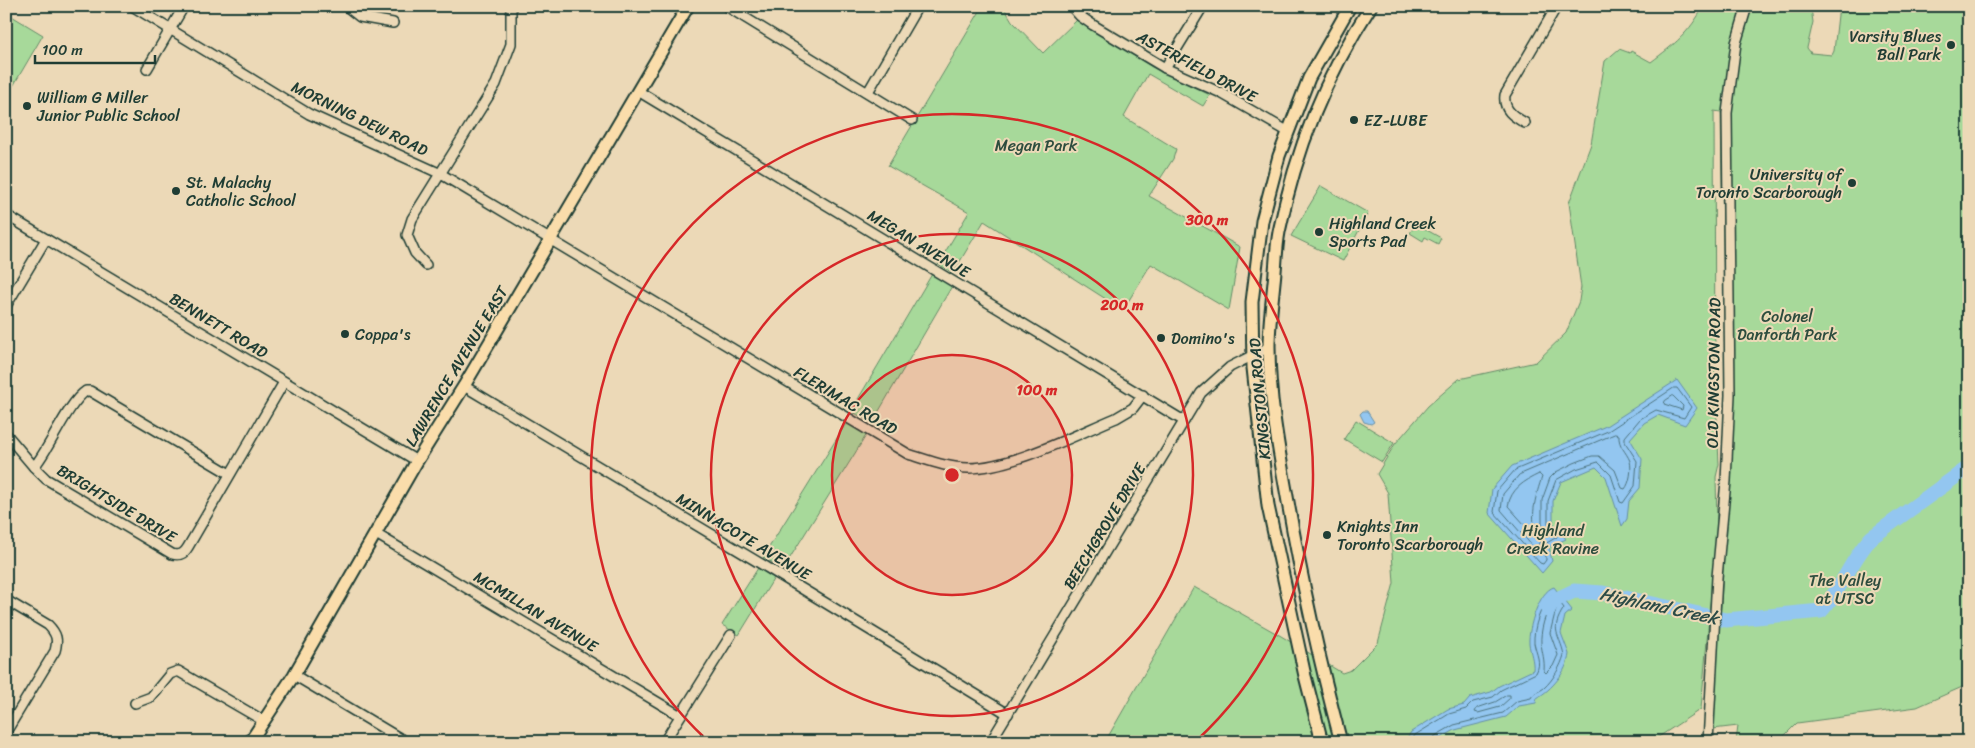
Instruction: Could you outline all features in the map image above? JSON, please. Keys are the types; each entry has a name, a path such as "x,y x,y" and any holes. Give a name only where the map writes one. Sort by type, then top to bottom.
{"main road":[{"name":"LAWRENCE AVENUE EAST","path":"250,742 294,674 417,461 464,386 688,6"},
{"name":"KINGSTON ROAD","path":"1322,742 1301,659 1268,506 1252,355 1252,302 1262,221 1287,131 1309,78 1350,6"},
{"name":"KINGSTON ROAD","path":"1341,742 1304,589 1277,440 1269,347 1279,233 1299,153 1312,117 1344,48 1371,6"}],"street":[{"name":"MORNING DEW ROAD","path":"132,6 309,114 441,174 551,239"},
{"path":"147,69 184,6"},
{"path":"346,6 360,17 393,23"},
{"path":"426,265 414,253 407,236 412,219 496,84 511,44 511,6"},
{"path":"726,6 912,120"},
{"path":"868,92 918,6"},
{"name":"ASTERFIELD DRIVE","path":"1071,6 1080,16 1165,68 1221,93 1287,131"},
{"path":"1080,16 1085,6"},
{"path":"1165,68 1202,6"},
{"path":"1525,123 1509,111 1505,105 1505,95 1554,11 1555,6"},
{"name":"OLD KINGSTON ROAD","path":"1708,742 1730,395 1728,113 1736,43 1747,6"},
{"name":"MEGAN AVENUE","path":"638,91 1143,394 1184,421"},
{"name":"BENNETT ROAD","path":"6,215 417,461"},
{"path":"6,306 46,239"},
{"name":"FLERIMAC ROAD","path":"551,239 908,454 940,464 968,468 1000,465 1116,418 1133,408 1143,394"},
{"name":"BEECHGROVE DRIVE","path":"987,742 993,738 1008,714 1138,501 1201,393 1230,366 1269,347"},
{"name":"BRIGHTSIDE DRIVE","path":"6,434 46,478 172,554 178,555 184,553 188,547 284,382"},
{"name":"MINNACOTE AVENUE","path":"464,386 1008,714"},
{"path":"34,467 77,399 86,391 90,391 230,474"},
{"name":"MCMILLAN AVENUE","path":"376,534 679,715"},
{"path":"6,600 48,625 54,631 57,643 55,651 6,732"},
{"path":"664,742 679,715 731,635"},
{"path":"135,703 152,697 170,674 178,671 264,721"},
{"path":"294,674 406,742"}],"green space":[{"name":"Megan Park","path":"983,6 1003,6 1012,21 1043,53 1077,20 1152,67 1210,95 1203,106 1148,74 1124,117 1176,149 1173,159 1149,196 1240,247 1229,310 1151,264 1123,310 984,221 953,273 938,264 969,212 888,166"},
{"path":"1704,6 1811,8 1813,22 1807,48 1811,53 1832,55 1839,6 1969,6 1969,684 1917,707 1797,723 1778,742 1736,742 1738,726 1713,729 1727,508 1721,112 1714,111 1715,377 1719,464 1716,477 1717,526 1701,709 1651,742 1105,742 1194,587 1342,673 1351,670 1378,643 1394,583 1388,493 1377,474 1395,444 1428,406 1459,379 1536,362 1566,333 1579,301 1581,287 1569,203 1591,144 1605,61 1619,49 1630,53 1631,51 1651,62 1681,37"},
{"path":"6,11 43,35 12,88 6,85"},
{"path":"1321,186 1368,213 1343,261 1291,236"},
{"path":"1416,224 1441,238 1438,244 1425,237 1423,241 1410,233"},
{"path":"932,274 952,286 872,423 851,411"},
{"path":"1356,420 1394,443 1382,462 1344,439"},
{"path":"847,422 867,434 783,569 763,557"},
{"path":"758,568 774,578 739,635 722,625"}],"water":[{"path":"1677,380 1697,408 1685,425 1658,415 1644,423 1630,439 1642,459 1640,488 1629,501 1627,519 1622,526 1606,477 1596,467 1561,482 1553,501 1553,523 1566,539 1549,547 1552,561 1542,573 1489,513 1492,489 1512,466 1606,426"},
{"path":"1363,411 1367,411 1374,422 1371,424 1364,422 1360,414"},
{"path":"1554,587 1572,610 1565,616 1561,633 1569,654 1568,661 1553,685 1537,698 1536,703 1519,706 1506,717 1455,730 1434,742 1405,742 1411,732 1448,709 1464,705 1470,698 1491,692 1499,686 1533,670 1529,643 1530,628 1539,603 1544,595"}],"waterway":[{"name":"Highland Creek","path":"1548,610 1557,599 1574,591 1603,593 1726,620 1821,611 1872,537 1969,467"}],"place":[{"name":"Varsity Blues Ball Park","path":"1951,45"},
{"name":"William G Miller Junior Public School","path":"27,106"},
{"name":"EZ-LUBE","path":"1354,120"},
{"name":"University of Toronto Scarborough","path":"1852,183"},
{"name":"St. Malachy Catholic School","path":"176,191"},
{"name":"Highland Creek Sports Pad","path":"1319,232"},
{"name":"Coppa's","path":"345,334"},
{"name":"Domino's","path":"1161,338"},
{"name":"Knights Inn Toronto Scarborough","path":"1327,535"}],"park label":[{"name":"Colonel Danforth Park","path":"1787,325"},
{"name":"Highland Creek Ravine","path":"1553,539"},
{"name":"The Valley at UTSC","path":"1845,589"}]}
